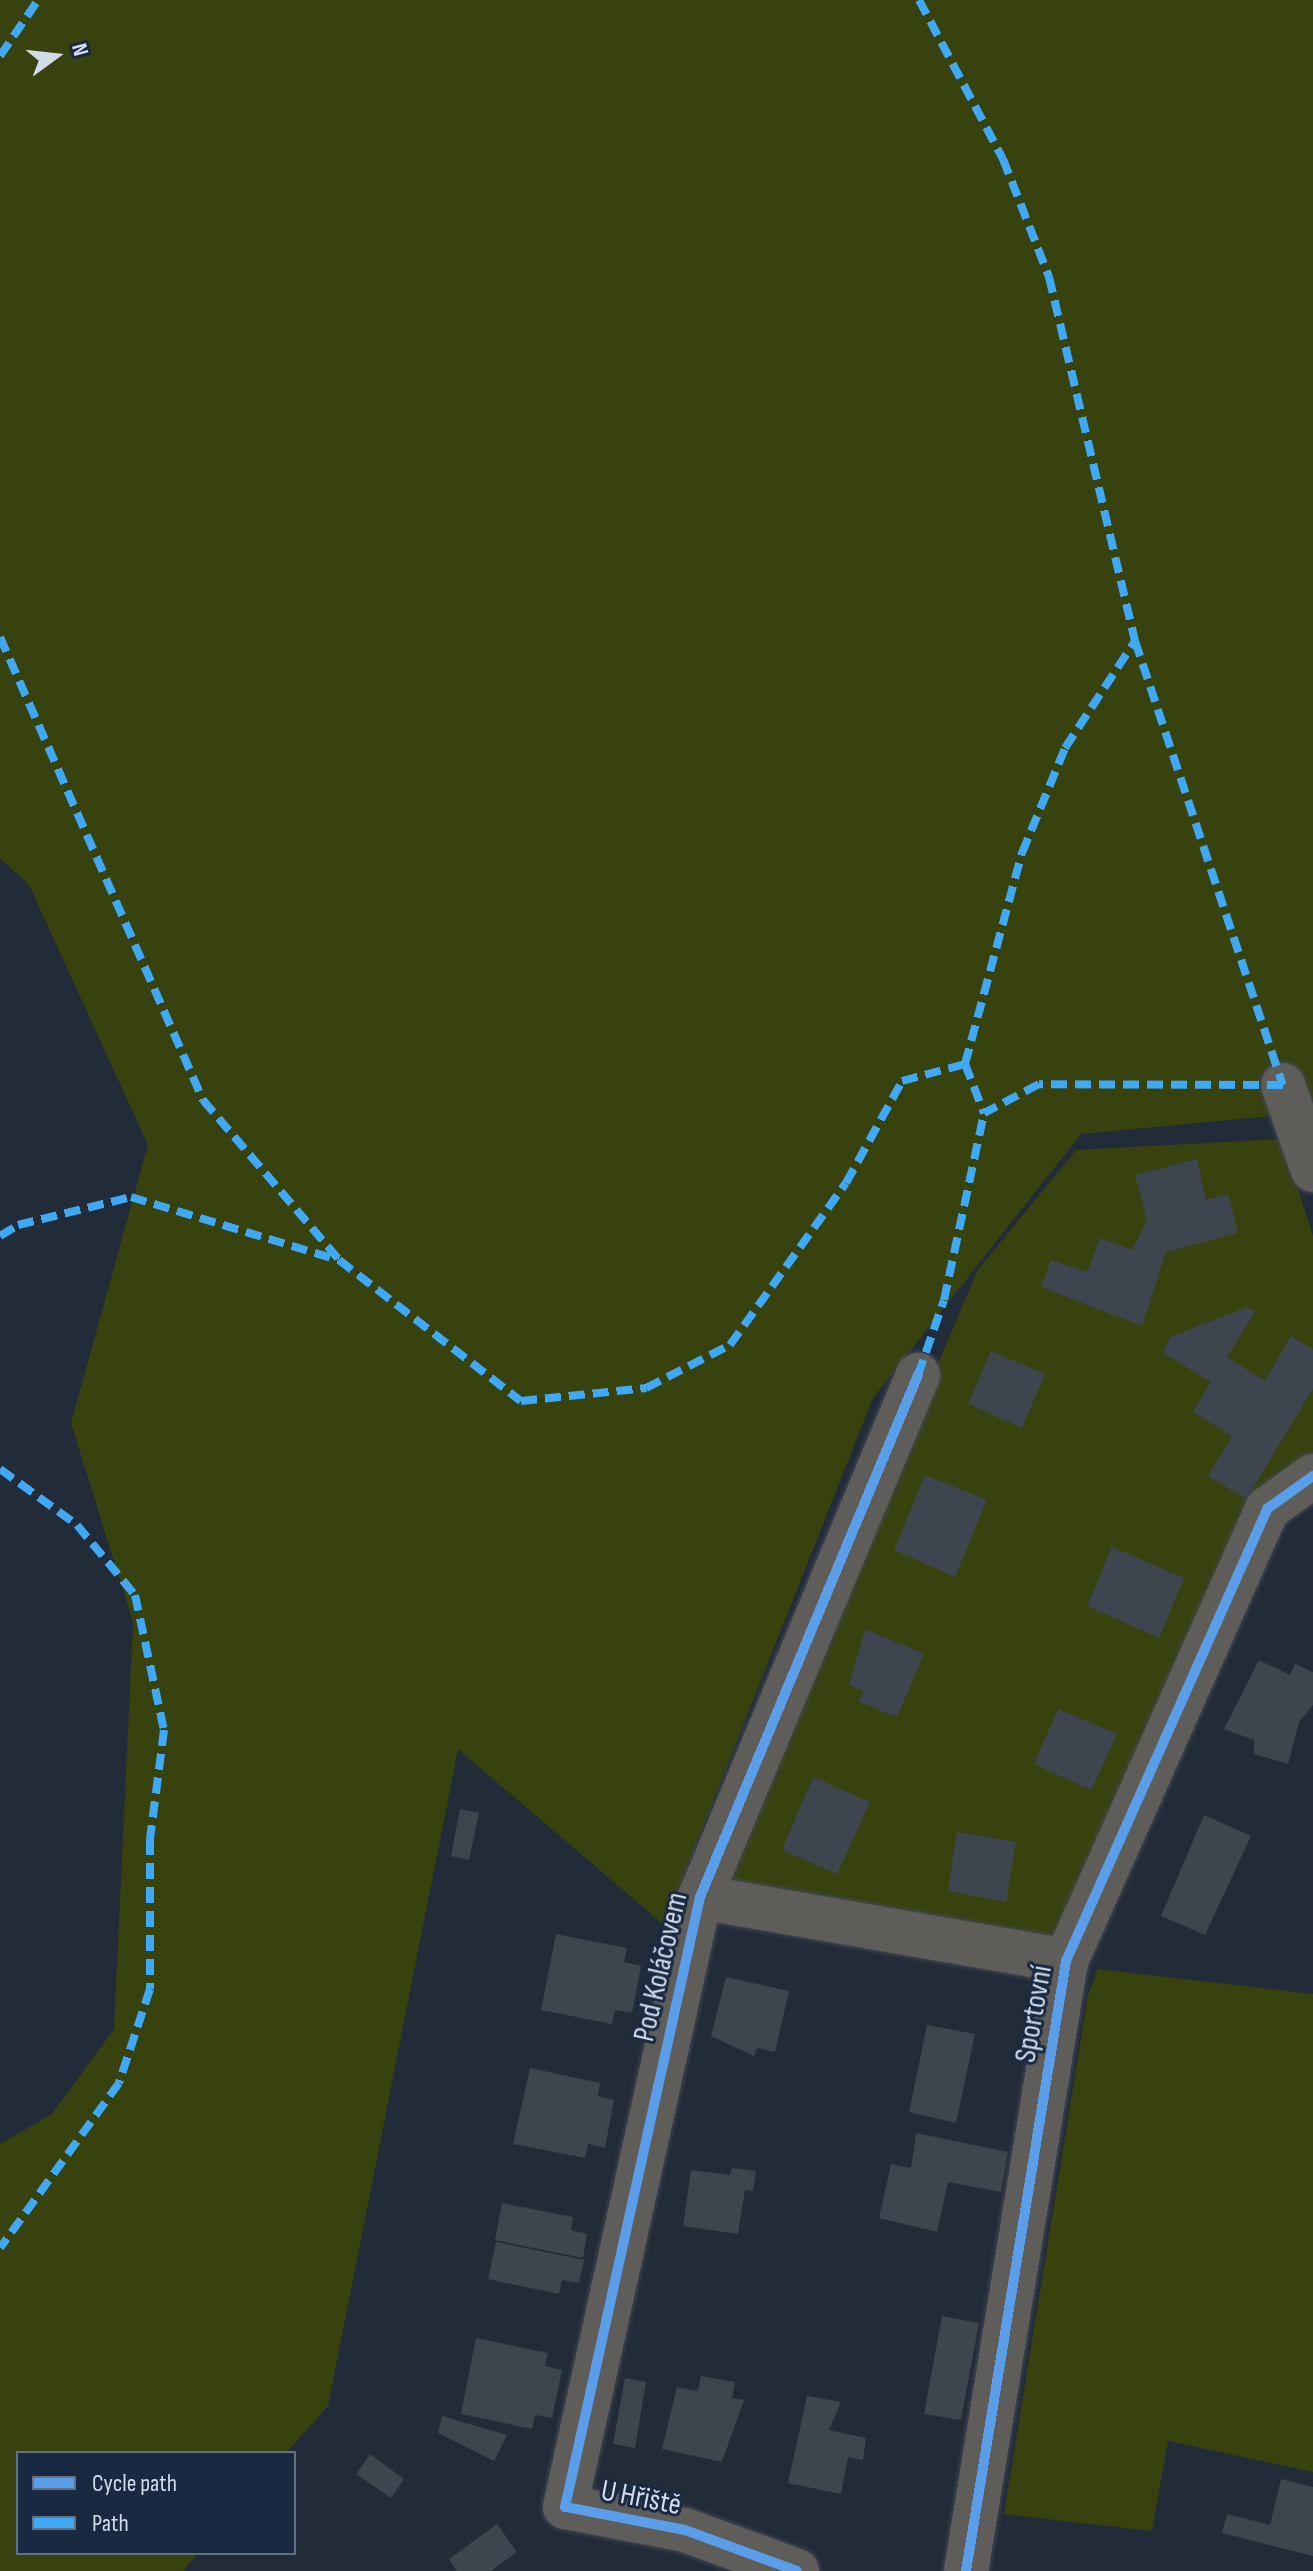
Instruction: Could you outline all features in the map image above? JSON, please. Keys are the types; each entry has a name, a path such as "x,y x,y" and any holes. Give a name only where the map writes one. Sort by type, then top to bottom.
{"street":[{"path":"1283,1085 1313,1170"},
{"name":"Pod Koláčovem","path":"565,2507 700,1897 918,1375"},
{"name":"Sportovní","path":"966,2571 1066,1961 1267,1509 1313,1476"},
{"name":"Pod Koláčovem","path":"700,1897 1066,1961"},
{"name":"U Hřiště","path":"565,2507 685,2530 797,2571"}],"green space":[{"path":"0,0 1313,0 1313,1112 1081,1134 873,1398 664,1925 458,1749 328,2406 288,2451 16,2451 16,2555 196,2555 183,2571 0,2571 0,2144 52,2114 114,2029 133,1622 71,1423 148,1145 29,885 0,858"},
{"path":"1282,1139 1313,1236 1313,1469 1056,1952 720,1884 977,1271 1076,1150"},
{"path":"1098,1969 1313,1994 1313,2472 1168,2441 1152,2531 1004,2514 1088,1995"}],"building":[{"path":"1197,1159 1206,1200 1228,1194 1238,1233 1166,1252 1142,1326 1041,1287 1051,1260 1087,1272 1100,1238 1132,1250 1147,1220 1135,1175"},
{"path":"1247,1307 1255,1312 1227,1357 1265,1381 1291,1336 1313,1349 1313,1389 1246,1499 1208,1476 1232,1436 1193,1412 1211,1382 1163,1353 1170,1337"},
{"path":"991,1351 1045,1374 1022,1428 968,1404"},
{"path":"925,1475 987,1500 955,1577 894,1550"},
{"path":"1112,1547 1184,1578 1159,1638 1087,1606"},
{"path":"865,1629 924,1654 897,1717 859,1702 864,1691 849,1685"},
{"path":"1259,1660 1290,1675 1295,1664 1313,1672 1313,1705 1299,1722 1288,1764 1254,1754 1254,1740 1224,1729"},
{"path":"1058,1709 1117,1734 1091,1790 1034,1764"},
{"path":"813,1777 870,1802 837,1874 782,1850"},
{"path":"460,1809 479,1813 469,1860 451,1856"},
{"path":"1204,1815 1251,1836 1205,1935 1161,1916"},
{"path":"957,1832 1016,1842 1006,1902 948,1891"},
{"path":"556,1934 627,1948 624,1962 641,1966 632,2013 615,2010 612,2024 541,2010"},
{"path":"726,1977 789,1991 775,2052 757,2048 754,2056 711,2036"},
{"path":"927,2025 975,2034 956,2123 909,2112"},
{"path":"530,2068 600,2083 598,2096 614,2100 605,2148 588,2144 585,2158 513,2144"},
{"path":"916,2133 1008,2152 1001,2192 948,2182 937,2232 879,2218 891,2164 911,2168"},
{"path":"732,2168 756,2171 753,2191 745,2190 738,2234 683,2226 691,2170 730,2175"},
{"path":"502,2203 573,2217 571,2230 587,2234 583,2258 495,2240"},
{"path":"496,2242 584,2260 579,2283 562,2280 559,2294 488,2279"},
{"path":"942,2316 979,2323 961,2420 924,2414"},
{"path":"476,2338 548,2353 545,2366 562,2370 552,2418 535,2415 532,2429 461,2414"},
{"path":"701,2376 735,2382 732,2398 744,2400 722,2462 662,2449 677,2387 698,2391"},
{"path":"625,2378 646,2382 635,2448 613,2444"},
{"path":"807,2396 841,2402 829,2430 866,2438 863,2460 848,2457 841,2494 788,2483"},
{"path":"442,2416 507,2435 494,2461 438,2433"},
{"path":"370,2454 404,2479 391,2498 356,2474"},
{"path":"1281,2479 1313,2487 1313,2556 1222,2533 1227,2514 1270,2525"},
{"path":"497,2524 517,2552 491,2571 457,2571 449,2559"}],"marked path":[{"path":"0,56 38,0"},
{"path":"919,0 1003,159 1049,277 1135,641 1283,1085 1039,1084 984,1113"},
{"path":"0,637 203,1100 339,1260"},
{"path":"965,1064 1022,853 1065,748 1135,641"},
{"path":"0,1236 18,1225 131,1197 339,1260 521,1401 646,1388 730,1345 846,1183 902,1081 965,1064 984,1113"},
{"path":"918,1375 944,1300 984,1113"},
{"path":"0,1469 77,1525 135,1595 164,1730 150,1839 150,1989 119,2083 0,2248"}],"cycle path":[{"path":"797,2571 685,2530 565,2507 700,1897 918,1375"},
{"path":"966,2571 1066,1961 1267,1509 1313,1476"}]}
